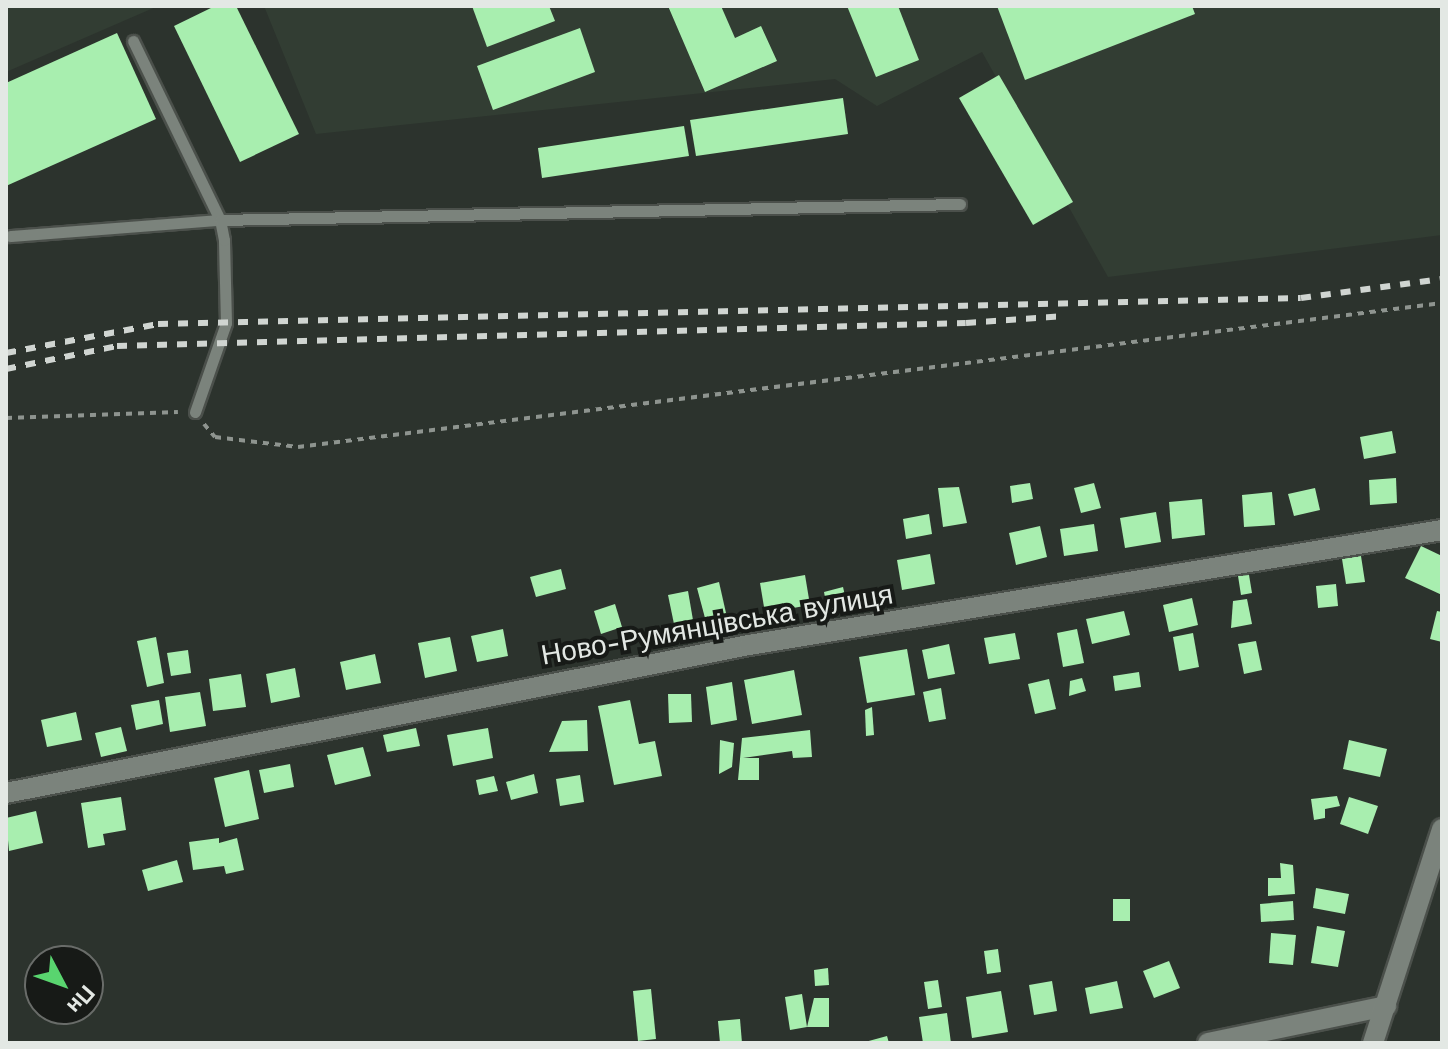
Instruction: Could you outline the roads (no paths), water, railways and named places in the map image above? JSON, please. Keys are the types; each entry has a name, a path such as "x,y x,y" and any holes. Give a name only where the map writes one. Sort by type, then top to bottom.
{"street":[{"name":"Ново-Румянцівська вулиця","path":"6,793 749,645 1442,530"},
{"path":"1373,1043 1442,829"},
{"path":"1208,1043 1386,1006"}],"lane":[{"path":"133,41 220,220 224,240 226,323 195,412"},
{"path":"10,236 220,220 960,204"}],"railway":[{"path":"6,353 158,324 1301,298 1442,279"},
{"path":"6,369 117,346 966,323 1065,316"}]}
